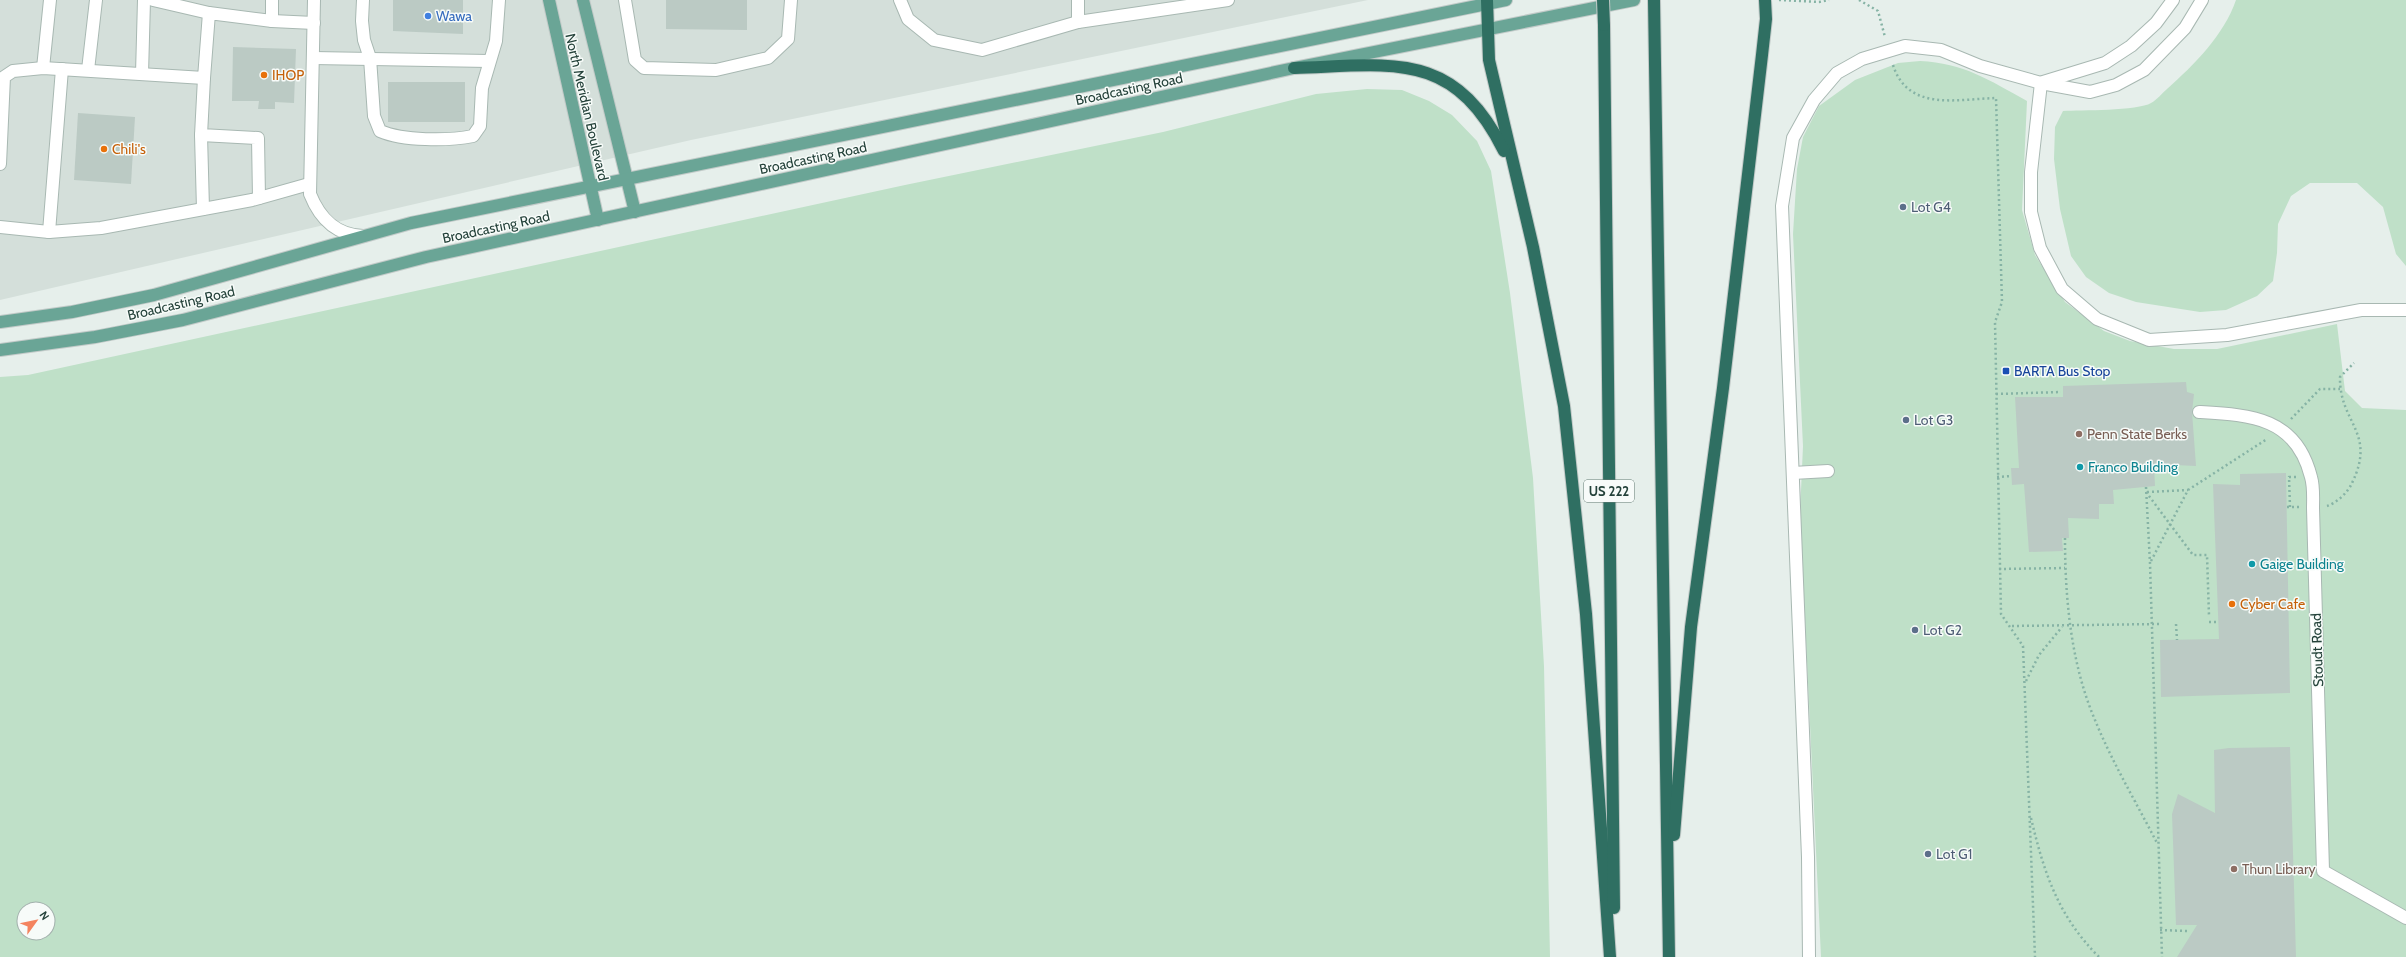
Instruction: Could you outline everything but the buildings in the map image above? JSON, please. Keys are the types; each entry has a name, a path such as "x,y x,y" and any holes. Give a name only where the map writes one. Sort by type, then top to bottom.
{"highway":[{"name":"US 222","path":"1603,0 1615,957"},
{"path":"1654,0 1669,957"},
{"path":"1668,918 1691,627 1727,356 1766,26 1765,0"},
{"path":"1487,2 1489,60 1533,247 1564,406 1586,614 1610,957"},
{"path":"1294,68 1387,65 1408,66 1437,77 1452,85 1476,106 1498,139 1514,171"}],"main road":[{"name":"North Meridian Boulevard","path":"549,0 598,220"},
{"name":"North Meridian Boulevard","path":"583,0 635,212"},
{"name":"Broadcasting Road","path":"0,322 72,312 154,295 411,223 1487,2 1506,0"},
{"name":"Broadcasting Road","path":"0,350 95,338 184,320 426,257 1294,68 1634,0"}],"lane":[{"path":"43,68 50,0"},
{"path":"88,70 96,0"},
{"path":"142,74 144,0"},
{"path":"153,0 209,13 272,21 314,23"},
{"path":"272,0 272,21"},
{"path":"314,0 309,184 313,202 327,221 347,235 364,236"},
{"path":"363,0 364,40 370,58 374,116 380,131 393,137 460,138 473,136 480,126 482,88 496,41 500,0"},
{"path":"625,0 635,60 644,68 716,70 768,58 788,39 791,0"},
{"path":"900,0 908,19 934,40 982,50 1078,22 1228,0"},
{"path":"1078,0 1078,22"},
{"path":"2041,83 2105,63 2131,46 2156,23 2173,0"},
{"path":"1809,957 1808,856 1782,206 1793,138 1814,100 1837,73 1862,59 1905,46 1941,50 1980,66 2041,83 2090,92 2116,85 2144,70 2185,28 2202,0"},
{"path":"202,209 201,135 209,13"},
{"path":"312,58 489,61"},
{"path":"0,164 4,77 13,71 43,68 204,78"},
{"path":"49,232 62,69"},
{"path":"2041,83 2031,172 2031,212 2040,248 2062,289 2097,320 2149,340 2227,335 2361,310 2406,310"},
{"path":"201,135 258,138 259,198"},
{"path":"0,227 49,232 101,228 259,198 309,184"},
{"name":"Stoudt Road","path":"2199,412 2244,415 2265,420 2282,429 2302,452 2312,478 2323,871 2406,918"},
{"path":"1793,473 1828,471"}],"path":[{"path":"1776,0 1818,2 1829,0"},
{"path":"1859,0 1878,11 1897,77 1908,91 1916,96 1927,99 1996,98 2002,302 1995,322 2001,614 2012,626 2023,646 2026,681 2035,957"},
{"path":"2313,508 2330,505 2348,492 2359,470 2361,444 2355,425 2343,406 2340,389 2340,378 2354,362"},
{"path":"1996,394 2061,392"},
{"path":"1997,477 2011,476"},
{"path":"2298,482 2296,476 2289,476 2288,507 2299,507"},
{"path":"2146,487 2150,562 2157,843 2162,957"},
{"path":"2146,492 2188,490 2169,523 2150,562"},
{"path":"2146,492 2193,555 2207,555 2209,616"},
{"path":"2065,538 2065,568 2071,626 2077,663 2095,721 2157,843"},
{"path":"1999,569 2065,568"},
{"path":"2209,622 2218,622"},
{"path":"2012,626 2159,624"},
{"path":"2176,624 2177,640"},
{"path":"2026,681 2038,655 2062,626"},
{"path":"2030,812 2042,861 2057,899 2077,932 2099,957"},
{"path":"2160,930 2187,931"}],"shaded area":[{"path":"0,0 1368,0 691,140 0,300"}],"green space":[{"path":"2236,0 2406,0 2406,266 2396,254 2383,207 2357,183 2310,183 2291,196 2278,224 2277,253 2273,281 2257,296 2226,310 2200,312 2136,302 2109,293 2086,277 2071,256 2060,209 2054,159 2055,127 2063,111 2122,109 2144,106 2153,102 2198,60 2207,49 2224,25"},
{"name":"Penn State Berks","path":"1920,61 1936,62 1963,69 1988,80 2027,101 2022,210 2035,255 2065,302 2104,331 2130,341 2174,349 2217,349 2337,324 2345,391 2362,408 2406,410 2406,957 1821,957 1800,513 1803,446 1793,234 1797,169 1803,137 1819,106 1855,80 1898,63"},
{"path":"1367,89 1402,90 1429,101 1452,115 1477,141 1491,171 1510,293 1533,478 1544,666 1550,957 0,957 0,377 28,375 905,185 1163,132 1316,94"}],"place":[{"name":"Wawa","path":"428,16"},
{"name":"IHOP","path":"264,75"},
{"name":"Chili's","path":"104,149"},
{"name":"Lot G4","path":"1903,207"},
{"name":"BARTA Bus Stop","path":"2006,371"},
{"name":"Lot G3","path":"1906,420"},
{"name":"Penn State Berks","path":"2079,434"},
{"name":"Franco Building","path":"2080,467"},
{"name":"Gaige Building","path":"2252,564"},
{"name":"Cyber Cafe","path":"2232,604"},
{"name":"Lot G2","path":"1915,630"},
{"name":"Lot G1","path":"1928,854"},
{"name":"Thun Library","path":"2234,869"}]}
